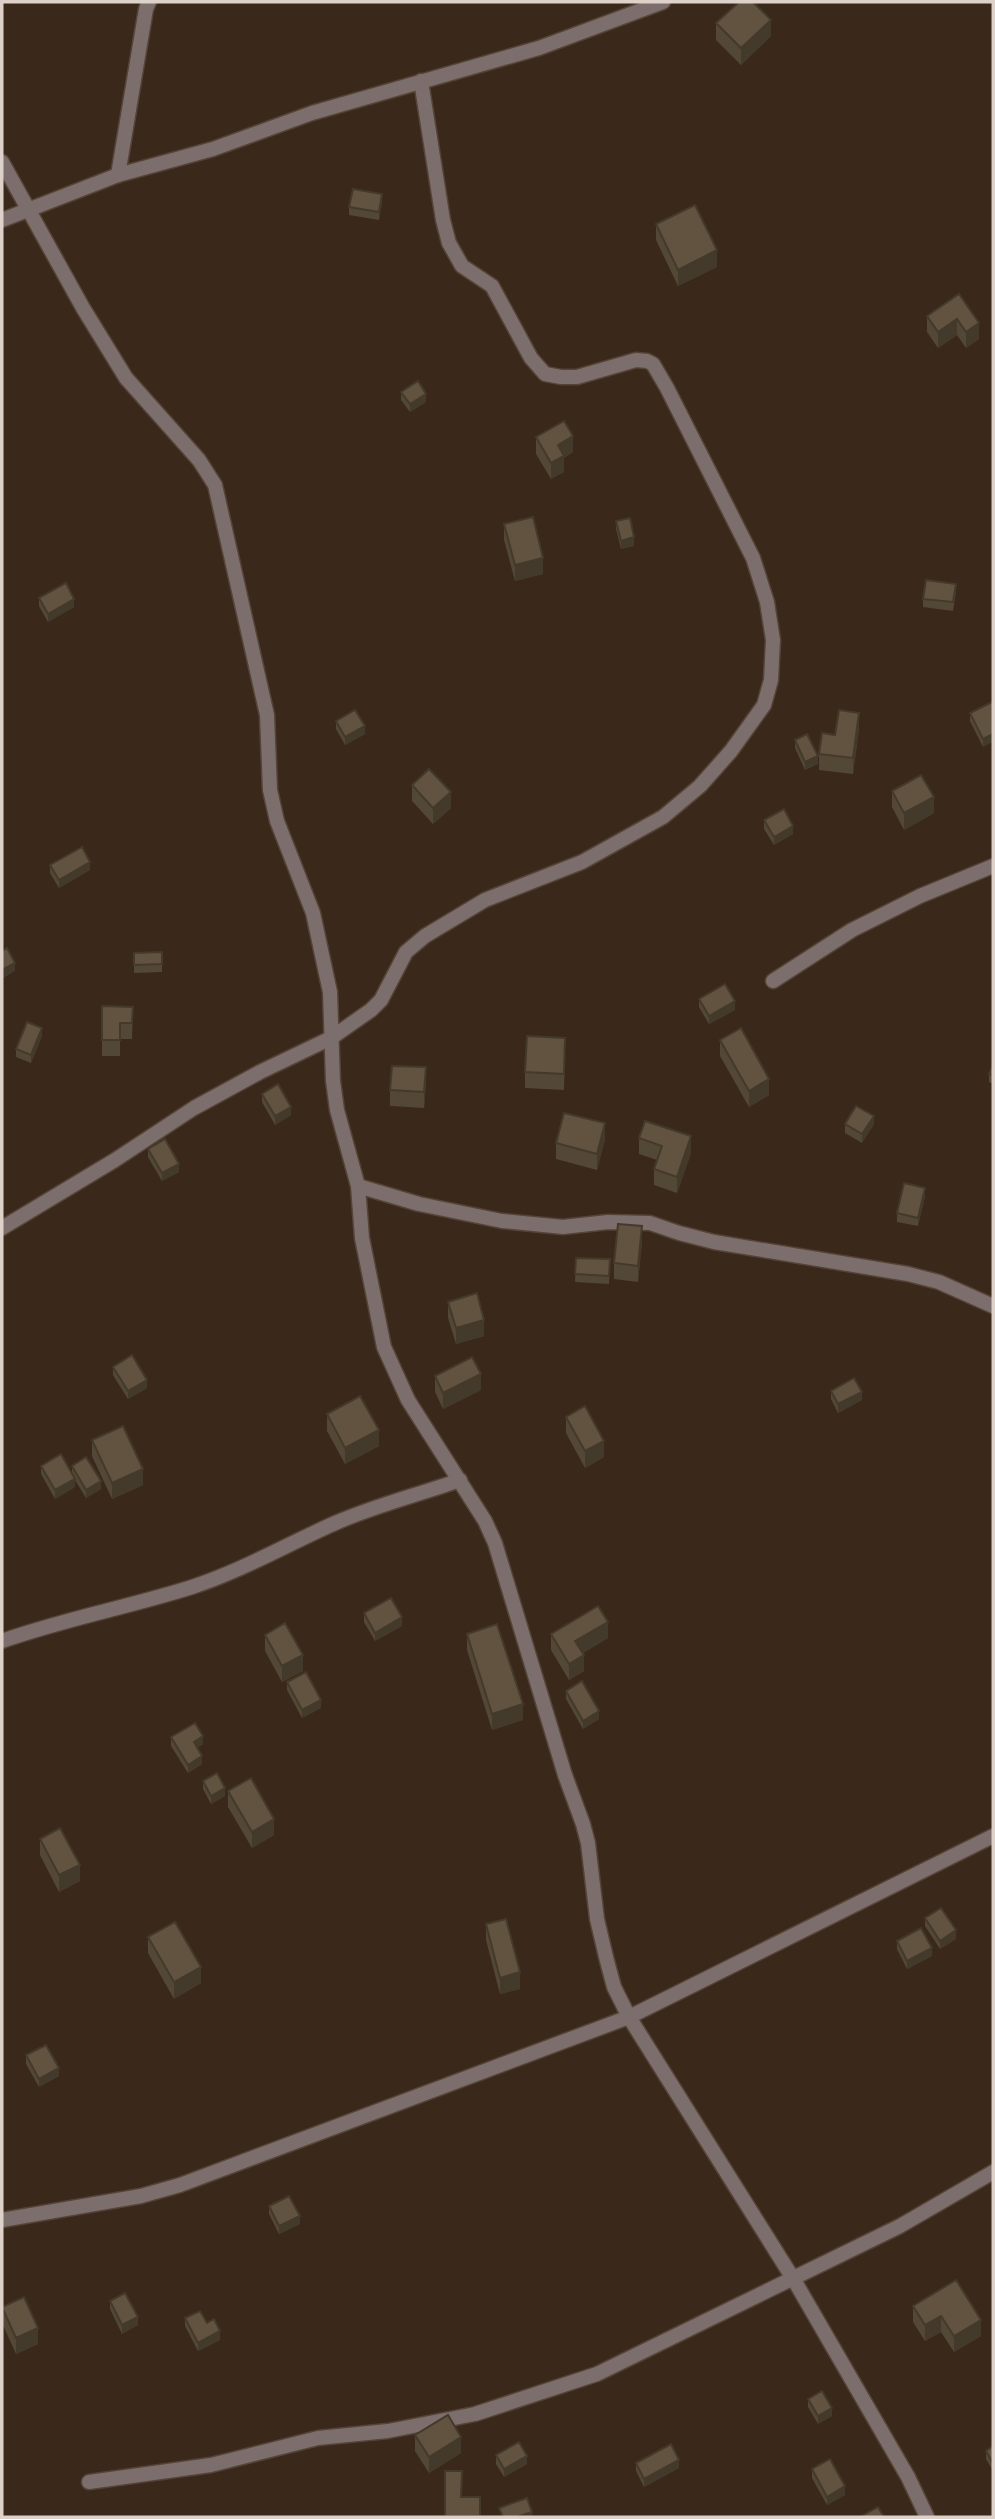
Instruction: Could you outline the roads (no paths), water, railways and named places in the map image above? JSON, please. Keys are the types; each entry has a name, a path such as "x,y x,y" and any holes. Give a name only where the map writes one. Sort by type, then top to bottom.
{"street":[{"path":"118,175 149,2"},
{"path":"2,220 118,175 213,149 312,113 539,48 663,2"},
{"path":"2,1228 115,1160 194,1108 331,1038 381,1000 406,952 425,936 485,900 582,862 651,824 700,786 731,751 764,705 771,680 772,640 769,615 753,558 667,388 653,364 648,361 636,360 577,377 561,377 545,374 531,358 492,286 463,266 454,254 443,220 421,81"},
{"path":"2,162 83,309 127,378 199,460 215,485 267,715 270,790 277,821 313,913 330,992 337,1110 358,1186 362,1238 384,1346 408,1400 485,1521 495,1543 565,1775 583,1824 588,1843 597,1919 614,1987 629,2017 794,2280 908,2477 927,2517"},
{"path":"774,981 852,930 920,896 993,866"},
{"path":"358,1186 419,1204 502,1221 563,1227 608,1222 650,1223 715,1242 908,1274 939,1282 993,1306"},
{"path":"2,1641 32,1630 193,1587 242,1568 336,1523 460,1480"},
{"path":"2,2220 141,2196 180,2185 629,2017 993,1836"},
{"path":"89,2482 211,2465 318,2438 388,2431 475,2414 597,2374 900,2226 993,2172"}]}
